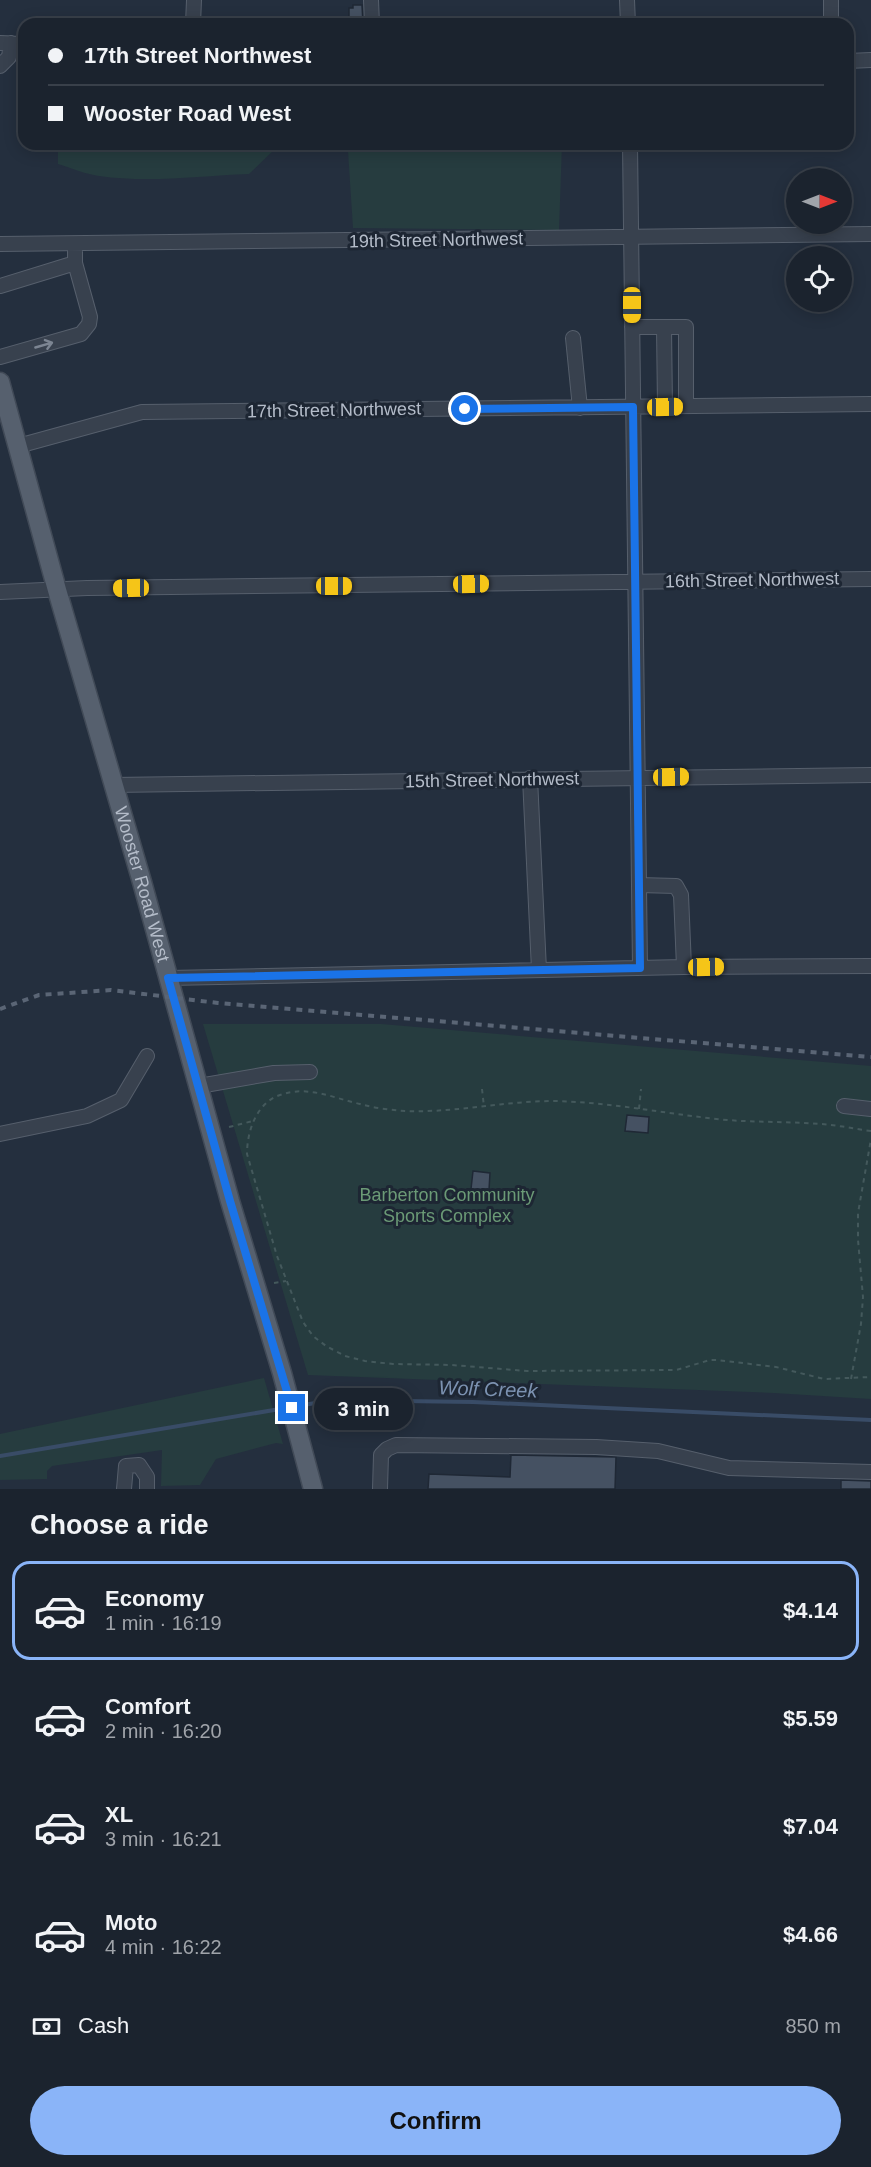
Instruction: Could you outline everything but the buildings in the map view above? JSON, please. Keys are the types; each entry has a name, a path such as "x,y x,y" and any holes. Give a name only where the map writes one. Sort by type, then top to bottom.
{"main road":[{"name":"Wooster Road West","path":"0,382 313,1489"}],"street":[{"path":"193,18 194,0"},
{"path":"371,0 372,18"},
{"path":"627,0 628,18"},
{"path":"831,0 831,18"},
{"path":"0,66 9,57 12,43"},
{"path":"854,61 871,60"},
{"path":"630,150 640,968"},
{"name":"19th Street Northwest","path":"0,244 871,234"},
{"path":"0,357 81,334 86,330 90,317 75,264 75,244"},
{"path":"0,286 75,264"},
{"path":"632,327 686,327 686,406"},
{"path":"664,327 665,407"},
{"path":"573,338 580,408"},
{"name":"17th Street Northwest","path":"18,446 142,412 871,404"},
{"name":"16th Street Northwest","path":"0,592 87,588 871,579"},
{"name":"15th Street Northwest","path":"113,785 871,775"},
{"path":"530,778 539,970"},
{"path":"639,885 676,886 681,896 684,967"},
{"path":"168,978 684,967 871,966"},
{"path":"0,1134 87,1116 121,1100 147,1056"},
{"path":"199,1086 274,1073 310,1072"},
{"path":"844,1106 871,1109"},
{"path":"380,1489 381,1455 396,1445 596,1447 658,1451 729,1468 871,1472"},
{"path":"124,1489 126,1466 139,1465 147,1477 147,1489"}],"path":[{"path":"482,1089 484,1107"},
{"path":"639,1109 641,1089"},
{"path":"871,1131 822,1124 728,1120 554,1101 405,1111 358,1104 312,1091 297,1091 278,1095 258,1113 247,1141 247,1154 264,1215 303,1322 313,1336 345,1356 365,1361 561,1371 676,1370 717,1360 776,1367 811,1377 851,1379 871,1377"},
{"path":"229,1126 253,1121"},
{"path":"851,1379 861,1324 863,1297 858,1213 871,1139"},
{"path":"274,1283 287,1281"}],"green space":[{"path":"58,150 274,150 249,174 136,179 94,175 58,164"},
{"path":"324,150 562,150 559,230 353,228 348,151"},
{"name":"Barberton Community Sports Complex","path":"203,1024 381,1024 871,1066 871,1399 774,1393 308,1375"},
{"path":"264,1378 283,1444 276,1443 216,1459 200,1485 161,1486 162,1450 52,1466 47,1471 47,1479 0,1480 0,1434"}],"waterway":[{"name":"Wolf Creek","path":"297,1406 334,1400 473,1402 871,1420"},
{"name":"Wolf Creek","path":"0,1456 286,1408"}],"railway":[{"path":"0,1009 39,995 111,990 218,1003 871,1057"}],"route":[{"path":"292,1408 230,1201 168,978 221,975 640,968 633,407 465,409"}]}
